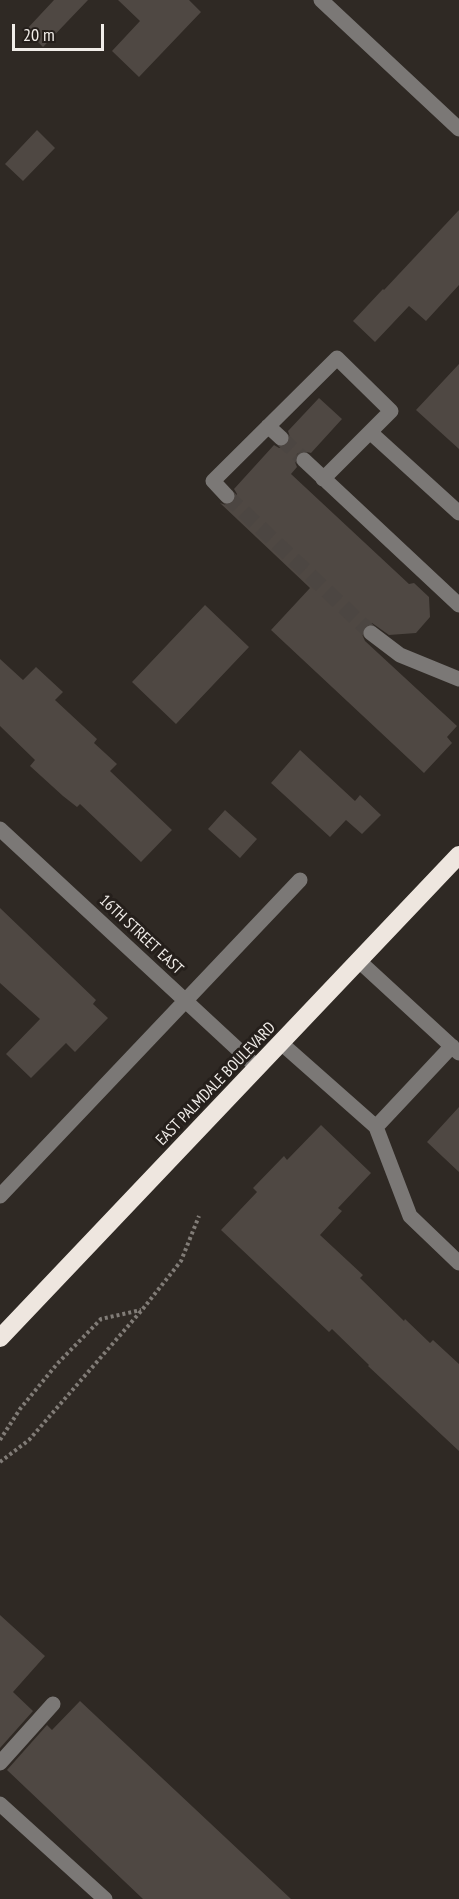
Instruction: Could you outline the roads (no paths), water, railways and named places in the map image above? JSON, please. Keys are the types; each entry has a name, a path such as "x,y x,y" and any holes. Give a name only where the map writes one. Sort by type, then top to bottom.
{"highway":[{"name":"EAST PALMDALE BOULEVARD","path":"0,1338 459,855"}],"street":[{"path":"321,0 459,129"},
{"path":"227,496 213,481 337,358 391,411 323,479"},
{"path":"268,426 281,438"},
{"path":"370,432 459,513"},
{"path":"304,460 459,604"},
{"path":"371,633 400,655 459,679"},
{"name":"16TH STREET EAST","path":"0,829 258,1068"},
{"path":"0,1196 300,880"},
{"path":"359,961 455,1049 376,1127"},
{"path":"281,1043 376,1127 410,1216 459,1263"},
{"path":"0,1763 53,1704"},
{"path":"0,1804 105,1899"}],"tunnel":[{"path":"281,438 304,460"},
{"path":"227,496 371,633"}]}
